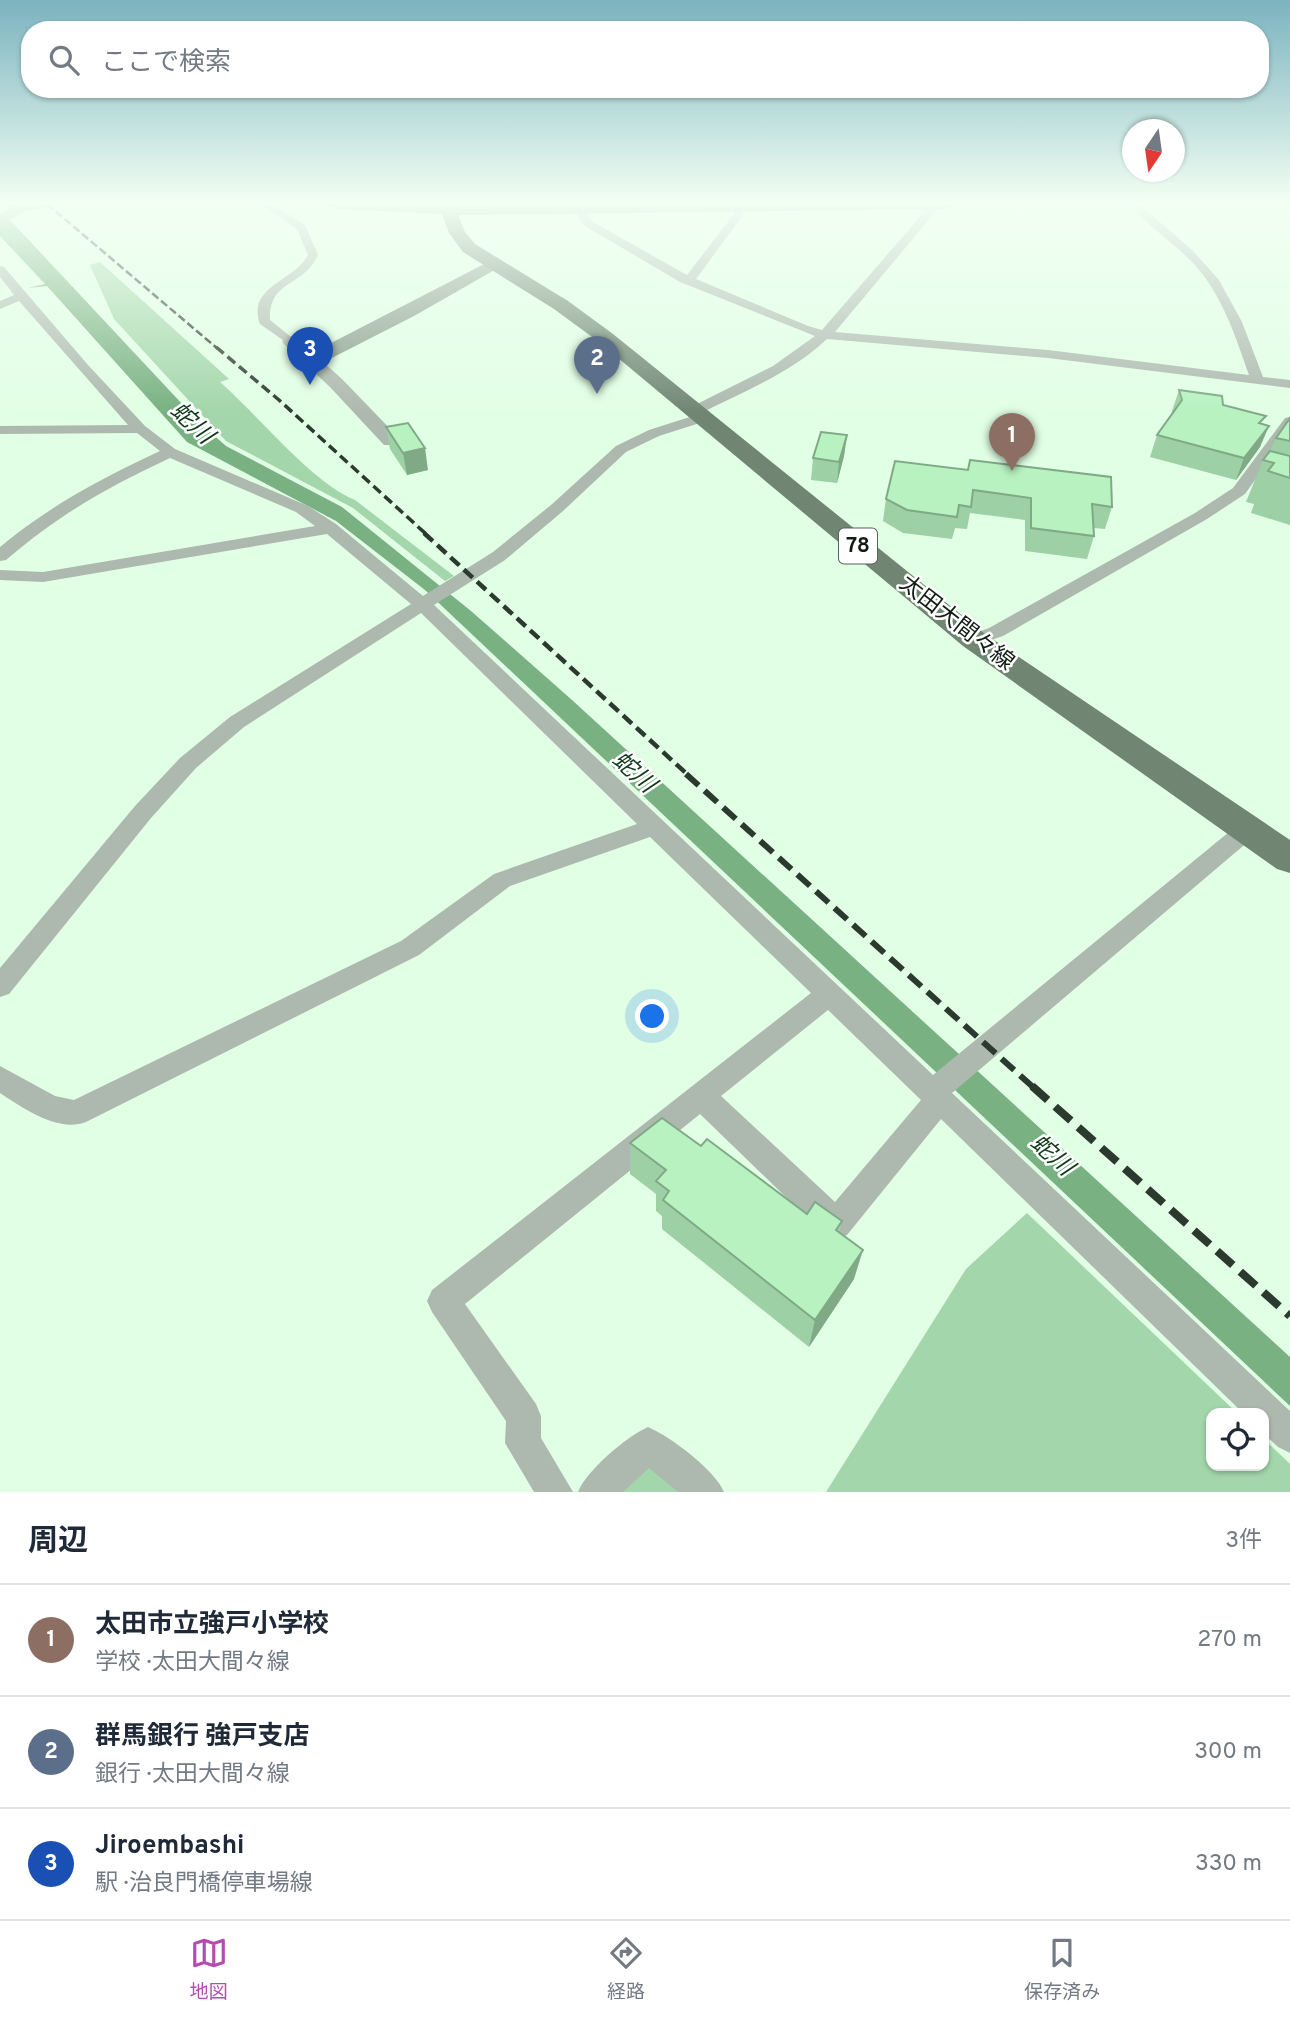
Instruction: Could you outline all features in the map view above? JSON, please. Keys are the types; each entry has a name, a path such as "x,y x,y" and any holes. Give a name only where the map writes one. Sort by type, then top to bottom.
{"main road":[{"path":"311,361 477,274"},
{"name":"太田大間々線","path":"506,274 584,321 974,640 1290,859"}],"street":[{"path":"4,274 83,368 141,429 170,452 293,505 330,528 425,602 829,994 937,1093 1290,1435"},
{"path":"299,274 274,286 264,302 264,321 311,361 391,441"},
{"path":"672,274 794,326 825,335 1060,356 1290,384"},
{"path":"684,280 694,274"},
{"path":"0,986 143,812 188,763 237,722 499,556 557,508 621,449 697,414 808,350 825,335 877,274"},
{"path":"1208,274 1235,320 1257,378"},
{"path":"0,305 21,296"},
{"path":"974,640 996,632 1201,516 1251,484 1290,421"},
{"path":"0,430 141,429"},
{"path":"0,556 37,525 99,485 170,452"},
{"path":"0,575 43,578 330,528"},
{"path":"0,1078 44,1106 56,1111 76,1113 410,948 502,880 636,834 654,825"},
{"path":"700,1095 836,1224 937,1093 1230,841 1248,829"},
{"path":"555,1492 523,1443 524,1416 443,1301 829,994"},
{"path":"596,1492 648,1445 706,1492"}],"shaded area":[{"path":"94,274 113,274 229,379 220,382 321,479 355,500 454,576 445,581 353,508 226,441 114,319"},
{"path":"1027,1213 1232,1408 1206,1408 1206,1471 1269,1471 1269,1444 1290,1464 1290,1492 826,1492 966,1269"},
{"path":"647,1458 690,1492 613,1492"}],"water":[{"name":"蛇川","path":"35,274 60,274 199,422 226,446 342,507 471,611 572,700 1290,1357 1290,1406 425,590 336,521 187,442 47,286 28,288 45,284"}],"building":[{"path":"1179,390 1222,396 1223,405 1266,416 1259,423 1269,426 1244,458 1157,435 1182,400"},
{"path":"1290,418 1290,441 1276,438"},
{"path":"408,423 425,448 403,453 386,427"},
{"path":"821,432 847,435 839,462 813,458"},
{"path":"1270,451 1290,456 1290,478 1268,471 1274,463 1263,460"},
{"path":"970,460 1111,477 1112,507 1092,504 1094,536 1031,528 1031,498 973,490 971,507 959,505 957,517 907,510 886,499 895,461 968,470"},
{"path":"662,1118 701,1146 707,1139 807,1214 815,1202 842,1221 836,1230 863,1250 815,1320 663,1200 669,1191 656,1181 666,1170 630,1143"}],"railway":[{"path":"129,274 218,349"},
{"path":"216,347 279,400 426,534"},
{"path":"424,533 688,775"},
{"path":"686,774 1034,1088"},
{"path":"1032,1086 1290,1316"}],"place":[{"name":"Jiroembashi","path":"310,385"},
{"name":"群馬銀行 強戸支店","path":"597,394"},
{"name":"太田市立強戸小学校","path":"1012,471"}]}
